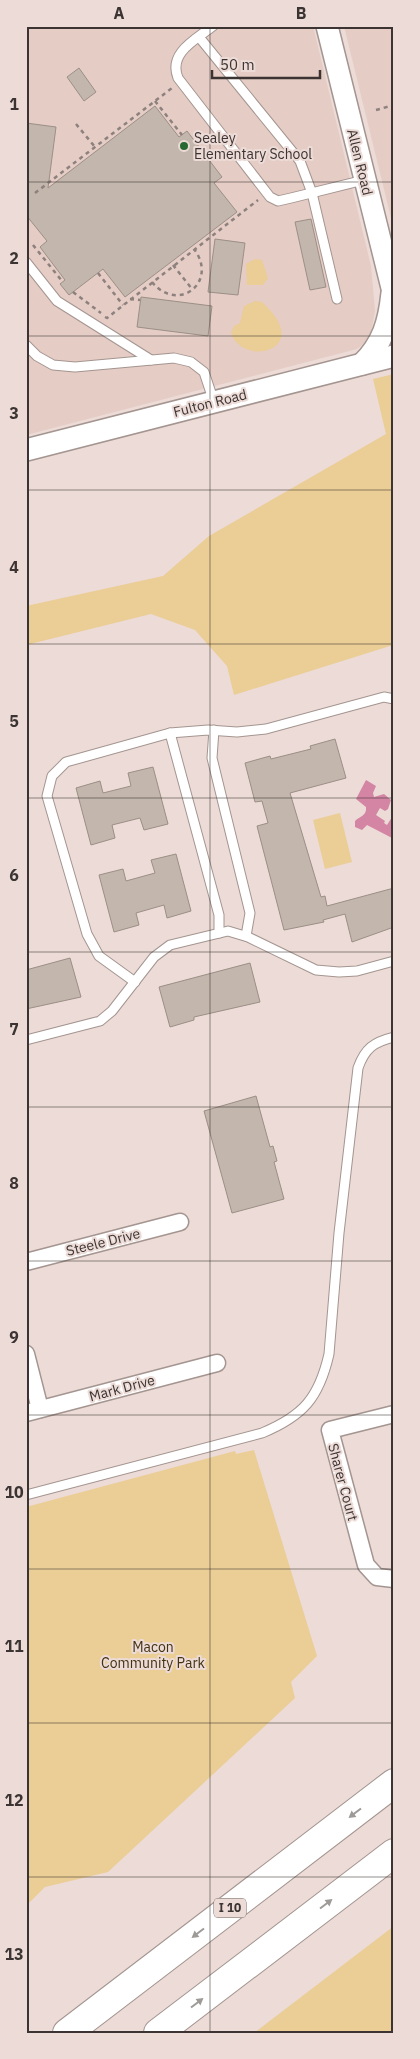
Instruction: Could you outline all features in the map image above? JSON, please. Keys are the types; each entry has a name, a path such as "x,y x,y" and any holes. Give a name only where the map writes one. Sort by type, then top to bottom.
{"highway":[{"name":"I 10","path":"67,2033 394,1783"},
{"path":"158,2033 394,1853"}],"street":[{"name":"Allen Road","path":"328,26 393,295"},
{"path":"362,364 382,339 393,295"},
{"name":"Fulton Road","path":"26,450 394,356"},
{"name":"Steele Drive","path":"26,1262 180,1222"},
{"path":"26,1354 33,1411"},
{"name":"Mark Drive","path":"33,1411 217,1363"},
{"name":"Sharer Court","path":"394,1414 330,1430 366,1565 377,1577 394,1579"}],"lane":[{"path":"212,26 183,49 176,59 174,68 178,78 270,196 278,201 364,180"},
{"path":"199,37 300,161 312,193 337,299"},
{"path":"26,262 58,301 151,360"},
{"path":"26,345 28,350 54,365 75,367 174,358 191,362 204,372 214,402"},
{"path":"135,982 99,956 87,934 47,796 52,776 66,762 170,732 214,730 237,732 266,729 384,697 394,699"},
{"path":"214,730 212,758 250,913 246,936"},
{"path":"170,732 219,915 219,933"},
{"path":"26,1040 100,1021 112,1011 154,957 170,945 228,931 246,936 316,970 358,971 394,961"},
{"path":"26,1495 262,1433 295,1416 309,1404 325,1373 329,1354 339,1233 358,1068 362,1056 373,1043 394,1037"}],"path":[{"path":"36,193 173,87"},
{"path":"155,101 182,135"},
{"path":"376,110 394,105"},
{"path":"76,124 95,147"},
{"path":"73,292 107,318 260,199"},
{"path":"33,244 62,281"},
{"path":"152,282 158,289 168,295 181,296 192,289 201,279 203,273 202,262 194,249"},
{"path":"173,265 192,289"},
{"path":"98,272 123,305"},
{"path":"130,299 140,300"}],"shaded area":[{"name":"Sealey Elementary School","path":"26,26 313,26 371,266 375,311 370,338 357,349 26,435"},
{"path":"344,26 394,26 394,230"},
{"path":"366,780 376,786 373,793 374,797 384,794 391,800 388,809 385,811 380,808 376,815 385,821 384,823 387,825 394,814 394,839 367,825 362,830 355,827 355,821 366,810 366,807 356,799"}],"green space":[{"path":"255,259 262,260 268,278 263,285 247,285 246,264"},
{"path":"255,301 262,302 277,319 281,332 279,343 271,349 260,351 248,350 238,344 231,333 234,326 240,323 244,306"},
{"path":"394,374 394,647 390,646 234,695 227,666 195,630 151,614 26,645 26,606 163,576 209,536 386,434 373,379"},
{"path":"340,813 352,862 325,869 313,820"},
{"name":"Macon Community Park","path":"254,1450 317,1656 291,1682 295,1698 108,1872 45,1887 26,1906 26,1507 235,1451 236,1454"},
{"path":"394,1926 394,2033 254,2033"}],"building":[{"path":"79,68 96,92 84,101 67,77"},
{"path":"155,106 179,137 187,131 222,177 214,183 237,212 125,297 103,269 69,295 60,284 65,280 40,247 47,241 26,215 26,123 56,127 48,188"},
{"path":"311,219 326,287 310,290 295,222"},
{"path":"215,239 245,243 238,295 208,292"},
{"path":"141,297 212,306 208,336 137,327"},
{"path":"335,739 346,778 290,793 321,897 325,896 327,906 394,888 394,927 352,942 345,914 323,920 324,922 284,930 257,826 268,823 262,801 255,802 245,763 270,756 271,759 311,749 310,746"},
{"path":"153,767 168,824 144,830 140,818 112,825 115,838 91,845 76,788 100,781 103,793 131,786 128,773"},
{"path":"176,854 191,911 167,918 164,905 136,913 139,925 114,932 99,875 123,869 126,881 155,873 151,860"},
{"path":"70,958 81,997 26,1009 26,970"},
{"path":"250,963 260,1002 194,1017 194,1020 170,1027 159,987"},
{"path":"256,1096 270,1147 273,1146 277,1161 274,1162 284,1199 232,1213 204,1111"}],"place":[{"name":"Sealey Elementary School","path":"184,146"}]}
